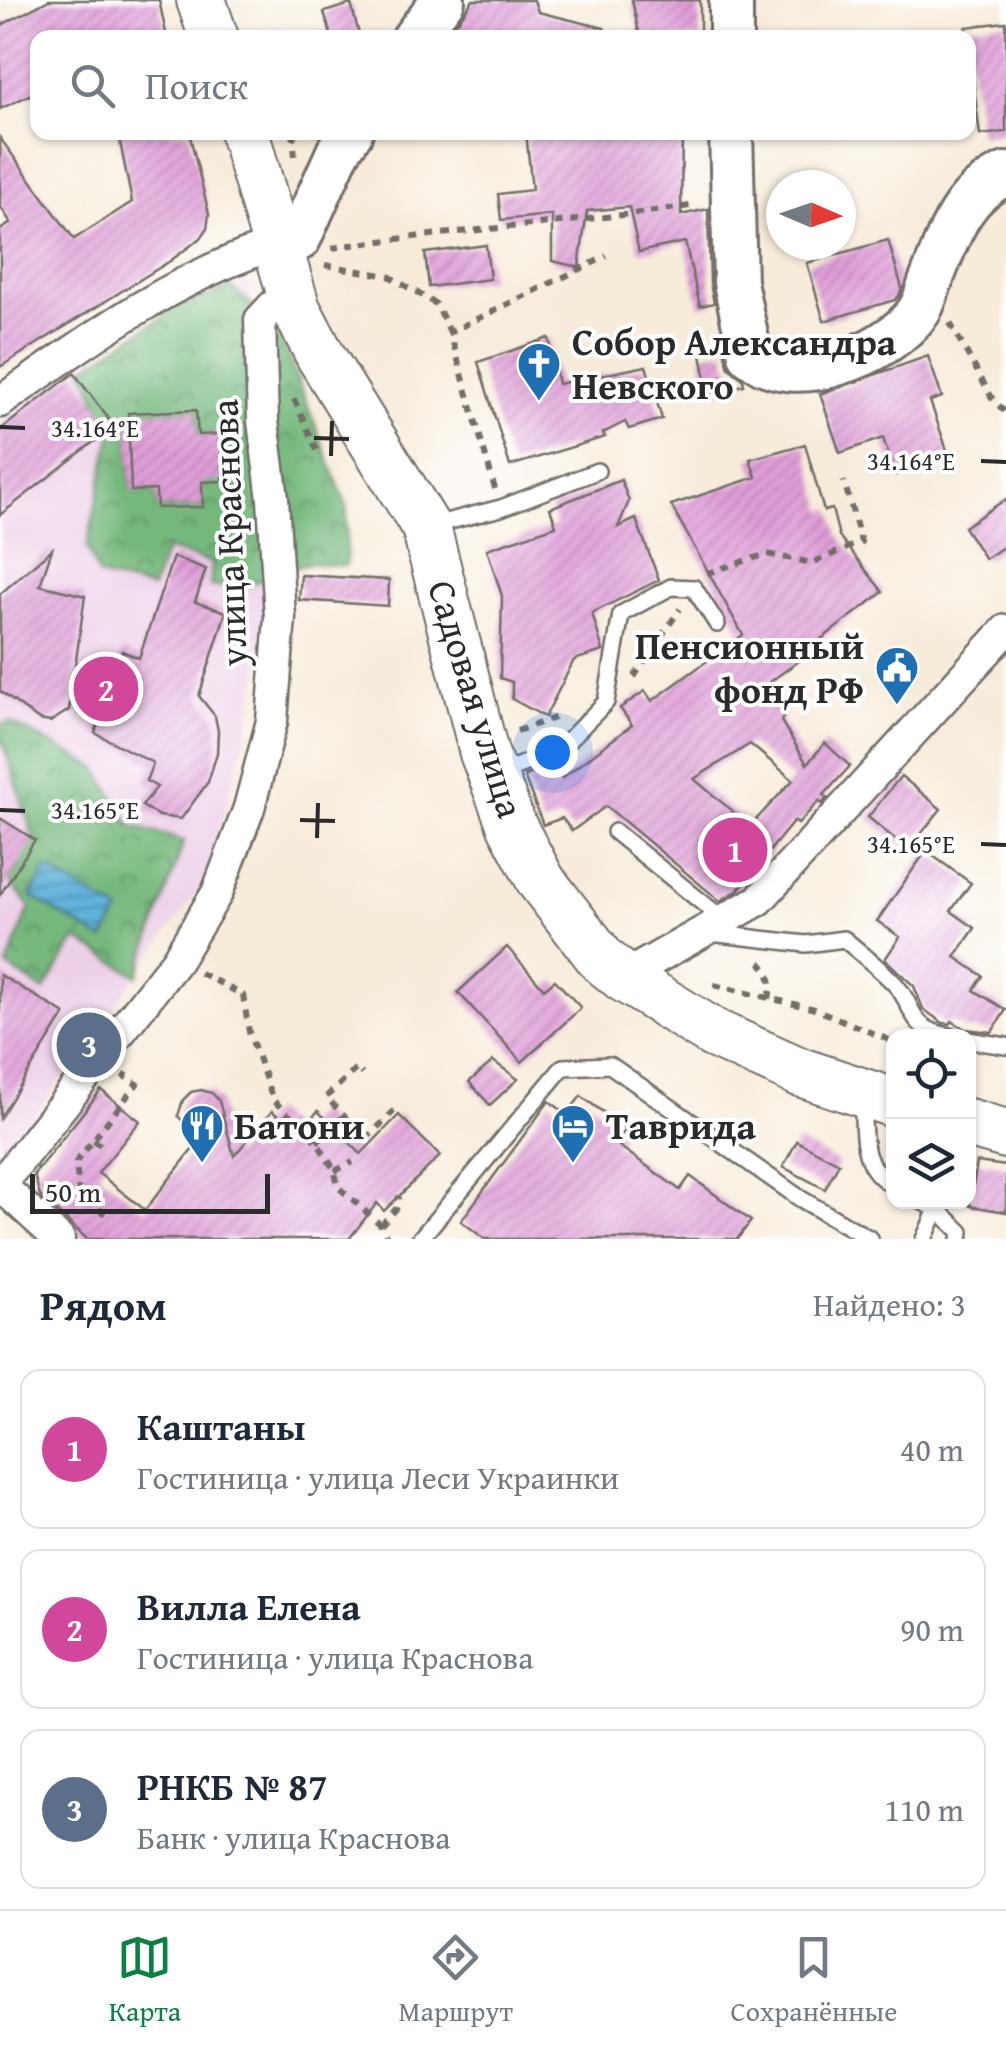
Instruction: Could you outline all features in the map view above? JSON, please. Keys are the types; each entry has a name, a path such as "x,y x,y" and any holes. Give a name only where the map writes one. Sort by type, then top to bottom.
{"main road":[{"path":"201,0 211,30"},
{"path":"223,0 233,30"},
{"path":"248,140 302,249"},
{"path":"268,140 302,249"},
{"name":"Садовая улица","path":"302,249 296,309 320,356 426,526 484,754 512,826 541,881 602,960 623,978 713,1034 800,1072 878,1099"},
{"path":"976,1126 1006,1134"}],"street":[{"path":"420,30 442,0"},
{"path":"731,0 731,30"},
{"path":"0,402 108,326 240,256 302,249 346,140"},
{"path":"731,140 735,282 750,354 774,369 818,369 885,344 920,310 955,221 981,185 1006,174"},
{"name":"улица Краснова","path":"0,1185 176,961 217,893 250,808 272,721 280,617 260,320 273,306 296,309"},
{"path":"623,978 759,900 1006,630"},
{"path":"0,1185 59,1239"}],"lane":[{"path":"426,526 501,508 597,471"},
{"path":"493,776 559,750 606,702 620,614 671,587 698,581 718,624"},
{"path":"615,832 716,927 806,944 844,938 898,986 914,1020 929,1029"},
{"path":"976,1041 1006,1046"},
{"path":"420,1239 563,1067 610,1066 801,1200 870,1239"},
{"path":"878,1099 867,1156 876,1177 886,1182"},
{"path":"924,1239 929,1209"},
{"path":"935,1209 961,1232 960,1239"}],"path":[{"path":"302,249 621,217 732,200"},
{"path":"302,249 389,276 436,304 450,332 501,508"},
{"path":"450,332 608,256"},
{"path":"920,310 945,314 992,398 1006,413"},
{"path":"638,674 698,581 768,554 812,562 861,542 844,481"},
{"path":"176,961 243,995 249,1032 273,1100 317,1142 335,1171 337,1186 381,1225 388,1239"},
{"path":"710,984 814,1010 886,1039"},
{"path":"362,1074 357,1068 326,1097 366,1139 395,1110 390,1105"},
{"path":"105,1214 79,1194 76,1162 137,1084"},
{"path":"317,1142 344,1116"},
{"path":"94,1140 104,1148"},
{"path":"335,1171 353,1162"},
{"path":"381,1225 396,1209 399,1196"}],"shaded area":[{"path":"247,261 274,587 250,720 206,880 0,1164 0,418"}],"green space":[{"path":"231,287 277,327 347,507 346,566 308,563 242,587 210,586 212,563 166,549 152,589 99,576 87,547 111,436 84,368 176,308","holes":["196,410 198,435 221,434 202,482 202,507 158,508 156,490 131,491 128,414"]},
{"path":"10,722 97,768 130,825 184,841 138,976 76,939 44,991 7,966 30,907 9,881 34,839 0,734 0,725"}],"water":[{"path":"47,869 120,912 103,940 31,896"}],"building":[{"path":"49,0 159,0 165,30 30,30 30,95 0,109 0,26"},
{"path":"473,0 534,0 538,12 604,28 455,30"},
{"path":"632,0 700,0 700,30 638,30"},
{"path":"351,4 358,30 330,30 324,12"},
{"path":"1006,22 1006,132 980,135 976,30 966,27"},
{"path":"0,138 74,239 132,202 120,140 191,140 209,214 201,238 0,367 0,230 11,223 0,206"},
{"path":"527,140 682,140 681,215 708,209 714,303 700,306 685,242 639,252 629,207 587,211 579,267 552,261 552,215 501,220 498,194 532,190"},
{"path":"888,240 902,288 899,296 824,321 807,263 856,260 856,249"},
{"path":"486,245 490,279 429,287 425,253"},
{"name":"Собор Александра Невского","path":"549,338 558,384 646,366 662,419 629,429 625,422 603,433 605,437 510,466 478,362"},
{"path":"724,350 729,368 743,379 744,385 709,393 701,355"},
{"path":"928,356 942,397 930,401 949,456 896,475 883,438 840,453 820,394"},
{"path":"74,373 114,426 0,515 0,430"},
{"path":"196,410 198,435 221,434 223,481 202,482 203,507 157,508 156,490 131,491 128,413"},
{"path":"805,444 824,511 832,509 839,536 883,592 760,689 786,711 781,721 807,764 825,743 850,766 824,795 827,798 822,804 819,801 798,824 794,821 737,891 720,901 606,806 572,831 562,818 543,825 524,776 557,763 562,778 632,725 620,708 645,691 652,701 743,635 671,505 756,477 750,459","holes":["750,744 793,780 750,826 694,779"]},
{"path":"621,480 629,501 618,527 636,519 659,580 592,613 603,651 574,660 545,717 512,699 512,682 500,678 502,596 487,549 556,526 550,508"},
{"path":"1006,499 1006,545 985,559 964,527"},
{"path":"52,549 40,585 85,596 69,710 50,722 39,720 0,691 0,594"},
{"path":"173,557 206,569 195,602 226,612 199,696 215,716 217,753 208,782 181,819 159,816 142,806 157,787 146,781 153,763 95,733 122,651 139,658"},
{"path":"301,575 389,580 388,606 299,600"},
{"path":"901,776 941,809 908,850 868,817"},
{"path":"0,818 35,840 0,895"},
{"path":"926,851 971,883 951,911 975,928 955,957 983,976 974,990 1006,1010 992,1032 965,1029 952,1021 943,1023 923,1009 914,986 885,959 900,937 877,921"},
{"path":"507,947 544,989 555,980 581,1008 522,1062 458,992"},
{"path":"0,975 65,1014 0,1118"},
{"path":"493,1061 518,1079 490,1105 469,1082"},
{"path":"101,1090 140,1121 98,1173 145,1210 200,1140 178,1116 183,1100 191,1092 201,1090 212,1093 219,1101 234,1156 272,1111 297,1132 318,1111 361,1154 399,1115 440,1156 384,1211 377,1203 349,1239 87,1239 40,1196 34,1174"},
{"name":"Таврида","path":"581,1096 626,1129 615,1143 680,1190 690,1176 751,1221 737,1239 485,1239 461,1221 549,1101 567,1114"},
{"path":"797,1141 839,1163 825,1189 783,1167"},
{"path":"977,1162 1006,1166 1006,1212 976,1207"}],"place":[{"name":"Собор Александра Невского","path":"539,402"},
{"name":"Вилла Елена","path":"106,689"},
{"name":"Пенсионный фонд РФ","path":"897,706"},
{"name":"Каштаны","path":"735,850"},
{"name":"РНКБ № 87","path":"89,1045"},
{"name":"Батони","path":"202,1164"},
{"name":"Таврида","path":"573,1164"}]}
